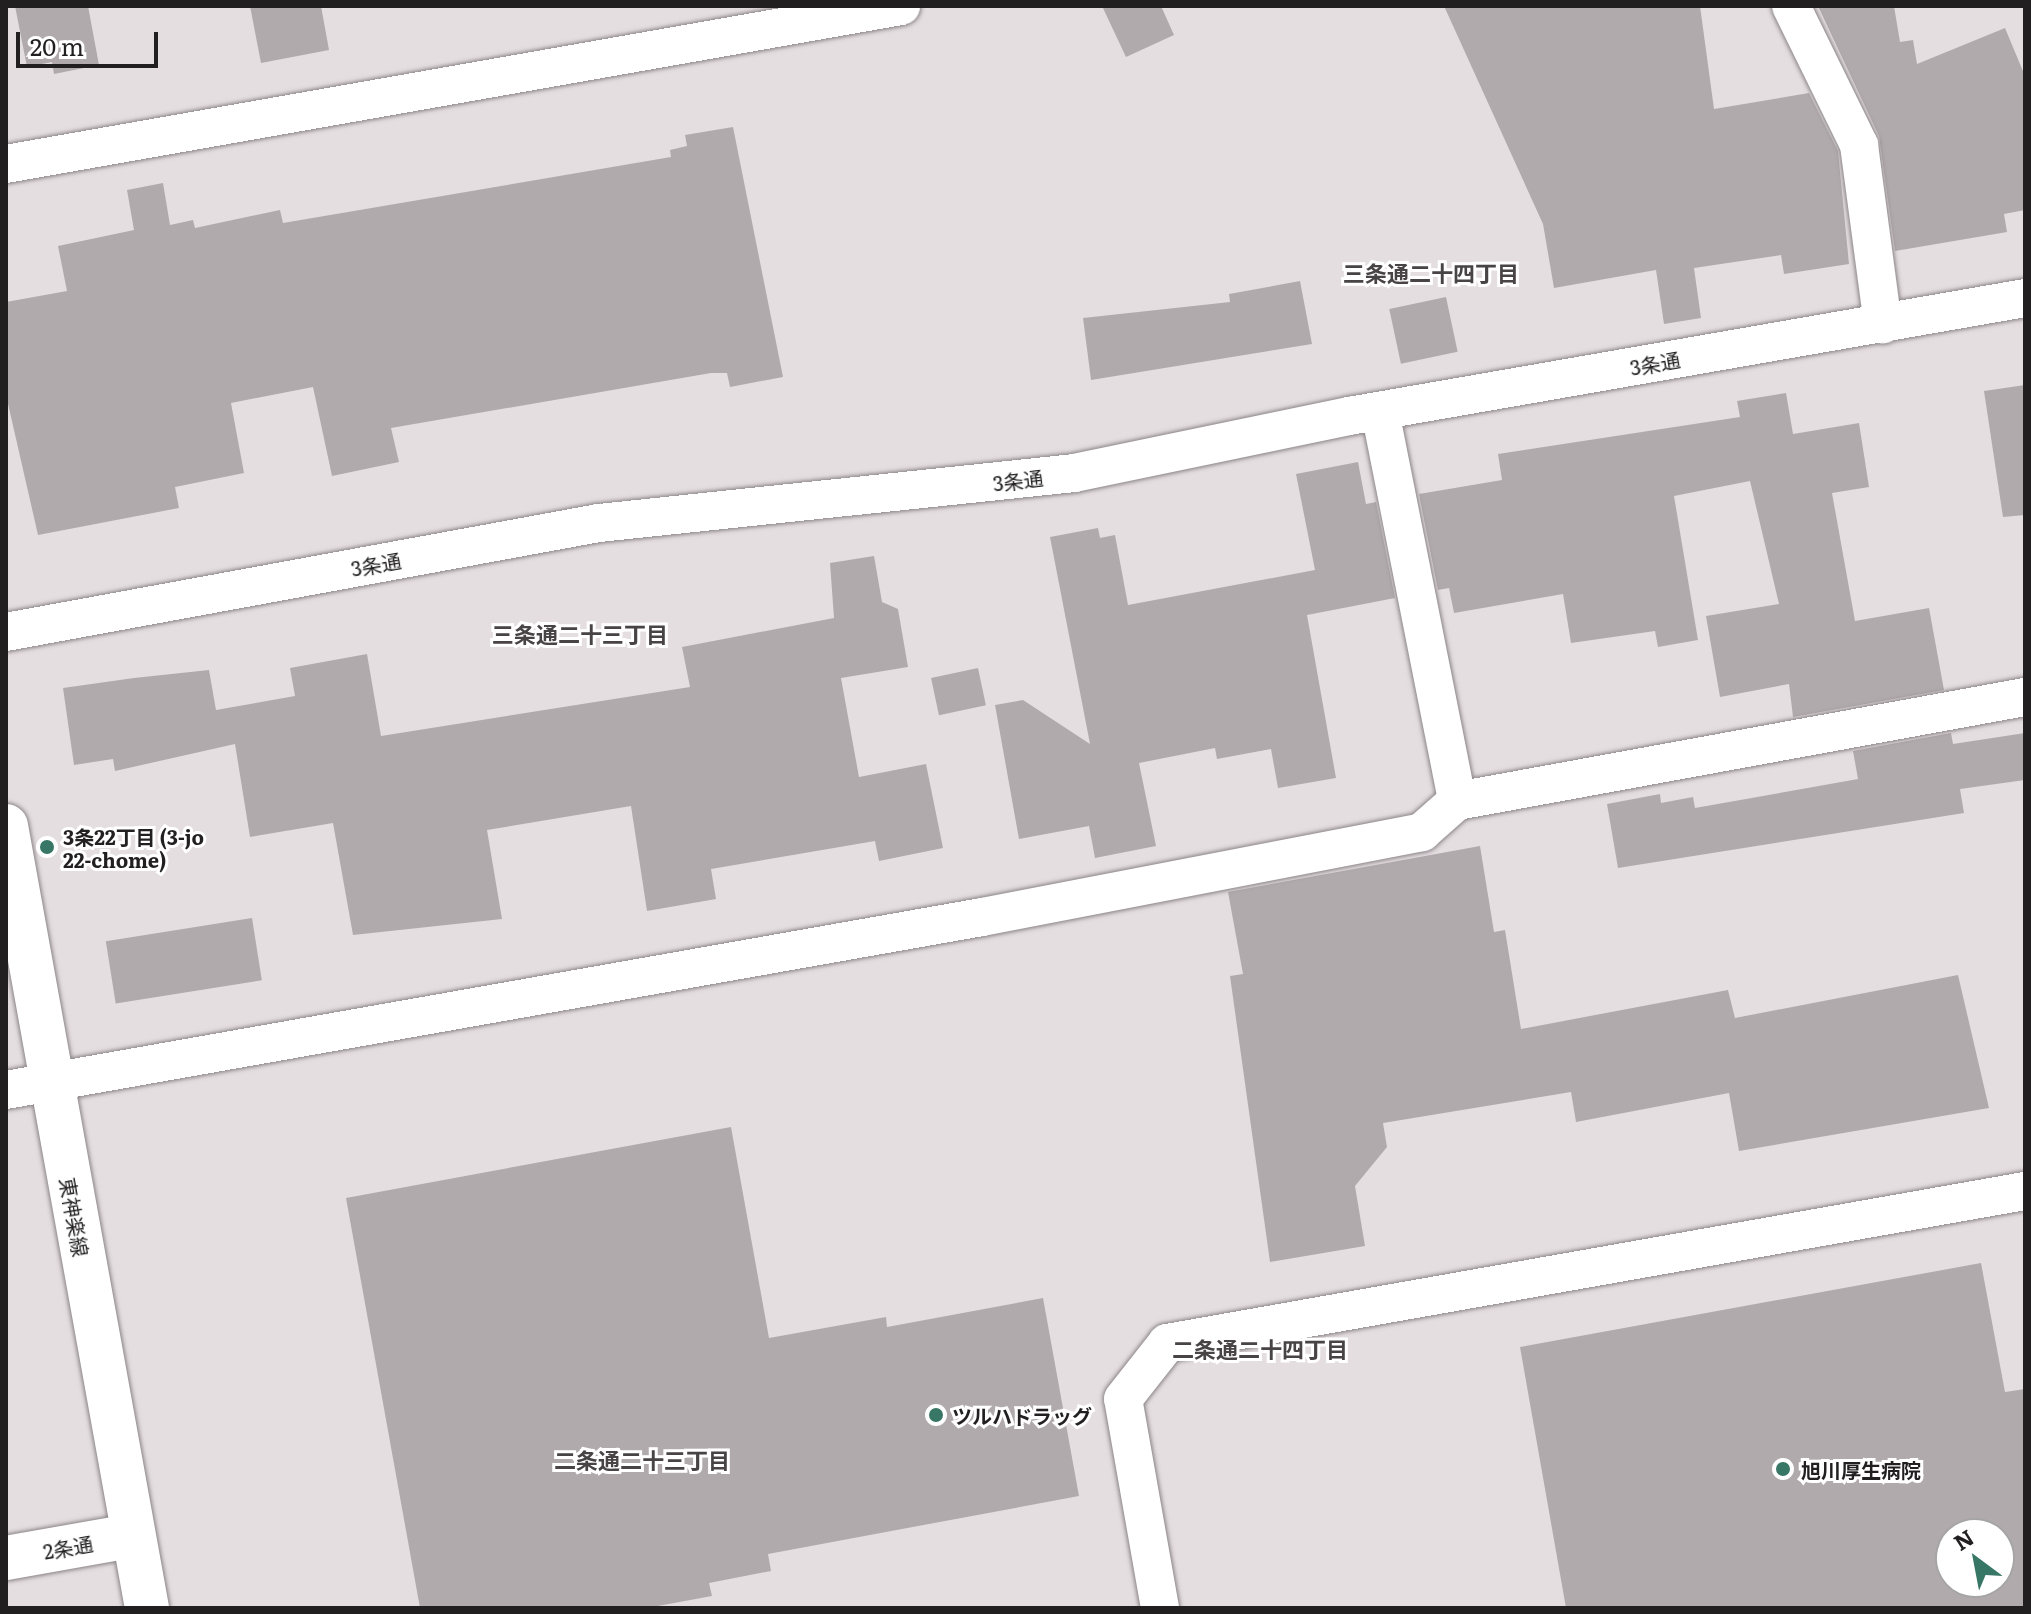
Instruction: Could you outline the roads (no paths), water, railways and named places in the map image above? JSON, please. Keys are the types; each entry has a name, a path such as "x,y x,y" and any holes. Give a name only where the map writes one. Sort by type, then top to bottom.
{"street":[{"path":"6,164 901,6"},
{"path":"1791,6 1859,145 1883,324"},
{"name":"3条通","path":"6,632 599,523 1074,473 1380,411 2025,298"},
{"path":"1380,411 1457,801"},
{"path":"6,1090 1422,832 1457,801 2025,697"},
{"name":"東神楽線","path":"6,826 131,1536 147,1608"},
{"path":"1160,1608 1123,1399 1167,1343 2025,1191"},
{"name":"2条通","path":"6,1558 131,1536"}],"place":[{"name":"3条22丁目 (3-jo 22-chome)","path":"47,847"},
{"name":"ツルハドラッグ","path":"936,1415"},
{"name":"旭川厚生病院","path":"1783,1469"}],"district":[{"name":"三条通二十四丁目","path":"1431,273"},
{"name":"三条通二十三丁目","path":"580,634"},
{"name":"二条通二十四丁目","path":"1260,1349"},
{"name":"二条通二十三丁目","path":"642,1460"}]}
